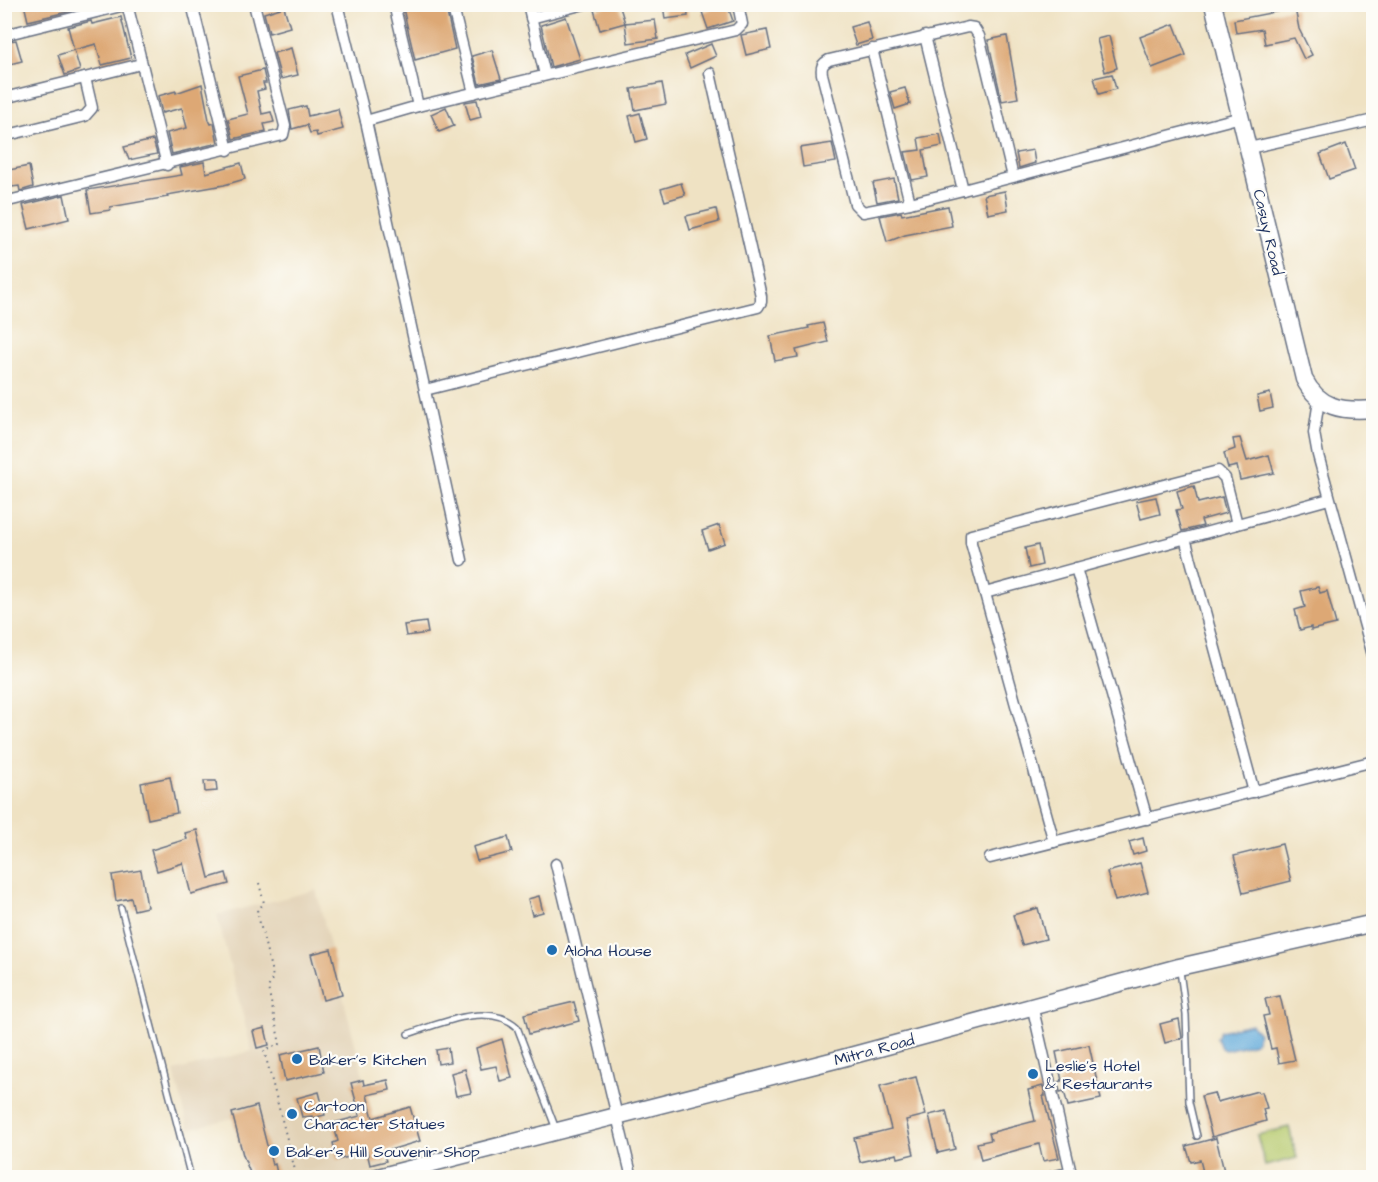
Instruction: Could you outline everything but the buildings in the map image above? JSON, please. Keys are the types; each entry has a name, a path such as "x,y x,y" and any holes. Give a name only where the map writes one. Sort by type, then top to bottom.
{"street":[{"path":"192,4 228,150"},
{"path":"4,202 280,137 286,129 254,4"},
{"path":"337,4 366,121 462,560"},
{"path":"394,4 418,106"},
{"path":"452,4 474,93"},
{"path":"528,4 546,75"},
{"path":"531,18 584,4"},
{"path":"366,121 418,106 736,30 742,24 738,4"},
{"name":"Casuy Road","path":"1214,4 1299,362 1311,391 1319,400"},
{"path":"4,35 127,5 167,165"},
{"path":"1013,177 977,31 974,28 968,27 925,36 829,60 821,68 855,204 858,209 867,212 963,190 1013,177 1241,117"},
{"path":"925,36 963,190"},
{"path":"872,49 910,203"},
{"path":"4,98 141,64"},
{"path":"425,390 758,307 761,296 710,73"},
{"path":"4,136 85,116 92,108 85,78"},
{"path":"1249,148 1374,120"},
{"path":"1374,409 1347,410 1335,408 1319,400 1315,422 1315,445 1374,659"},
{"path":"1054,842 970,543 971,536 975,533 1218,471 1224,478 1237,524"},
{"path":"984,593 1329,499"},
{"path":"1185,538 1254,792"},
{"path":"1076,568 1147,819"},
{"path":"990,858 1374,761"},
{"path":"556,864 632,1178"},
{"name":"Mitra Road","path":"374,1178 839,1059 1179,967 1374,922"},
{"path":"1032,1005 1071,1174"}],"lane":[{"path":"122,908 191,1178"},
{"path":"1179,967 1186,1015 1190,1101 1197,1136"},
{"path":"408,1034 466,1015 501,1018 512,1022 517,1027 556,1130"},
{"path":"1038,1178 1071,1174"}],"path":[{"path":"259,883 264,903 257,911 273,977 268,988 280,1044 264,1050 297,1178"}],"shaded area":[{"path":"316,890 387,1170 357,1177 247,1177 232,1118 189,1129 174,1071 252,1051 217,915"}],"green space":[{"path":"1289,1127 1297,1158 1265,1166 1257,1135"}],"water":[{"path":"1251,1024 1259,1033 1255,1043 1225,1050 1221,1048 1217,1038 1221,1031"}],"place":[{"name":"Aloha House","path":"552,950"},
{"name":"Baker's Kitchen","path":"297,1059"},
{"name":"Leslie's Hotel & Restaurants","path":"1033,1074"},
{"name":"Cartoon Character Statues","path":"292,1114"},
{"name":"Baker's Hill Souvenir Shop","path":"274,1151"}]}
